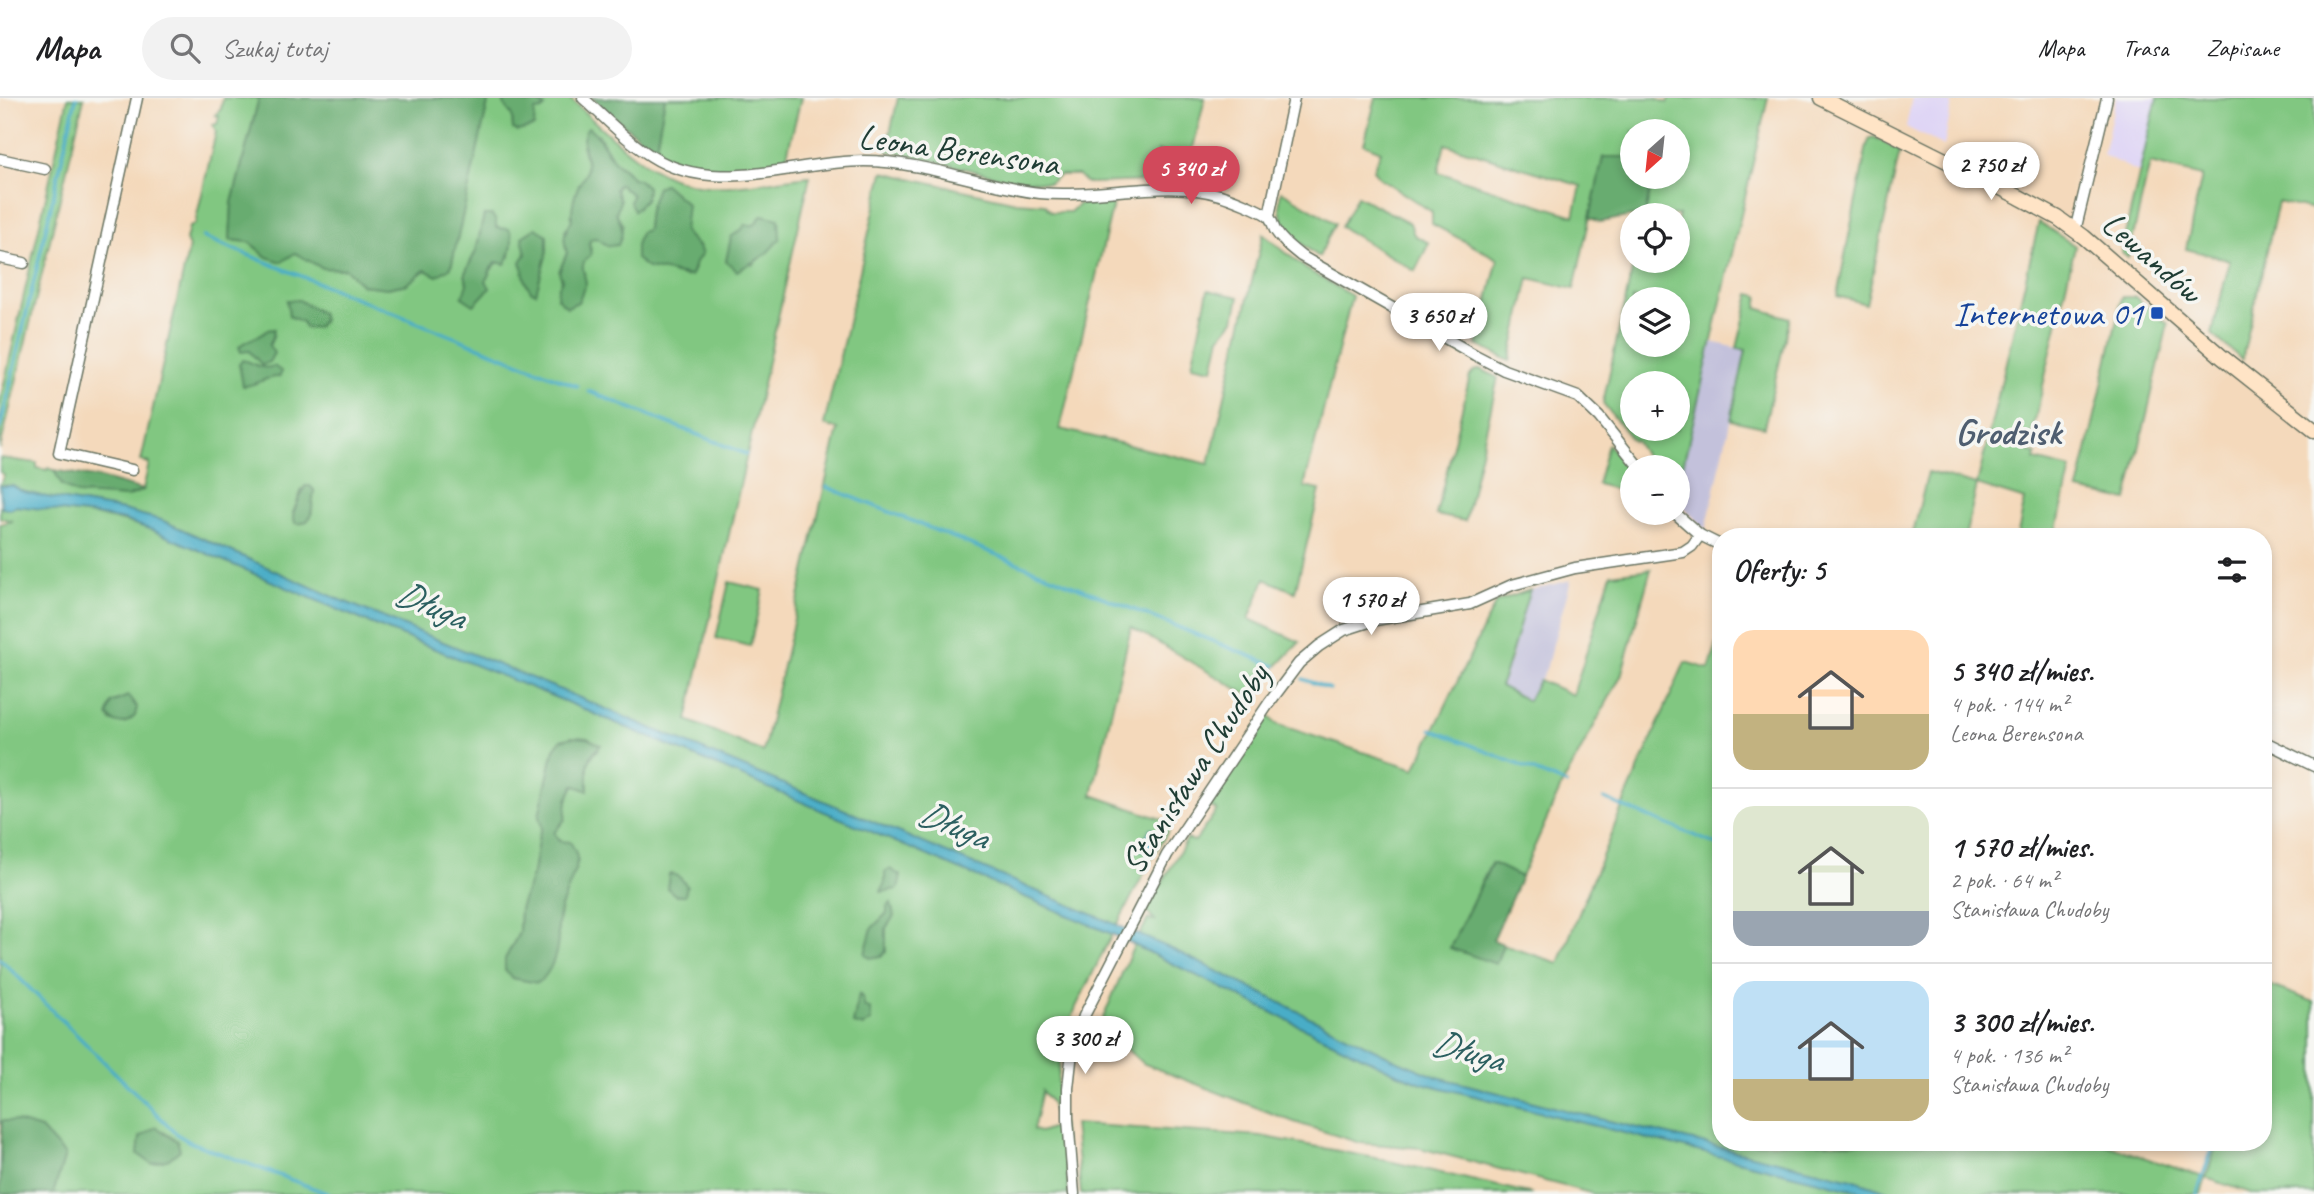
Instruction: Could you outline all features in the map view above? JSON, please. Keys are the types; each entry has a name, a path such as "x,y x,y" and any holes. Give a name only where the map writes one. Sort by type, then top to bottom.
{"street":[{"path":"132,470 59,453 138,98"},
{"name":"Leona Berensona","path":"583,98 650,156 674,168 698,174 732,176 828,163 892,162 1042,193 1171,189 1210,192 1269,216"},
{"path":"1294,98 1269,216 1285,243 1301,256 1475,355 1504,370 1578,397 1599,417 1629,455"},
{"name":"Lewandów","path":"1821,98 2019,197 2075,231 2210,347 2314,430"},
{"path":"2075,231 2107,98"},
{"path":"0,159 45,169"},
{"path":"0,258 24,263"},
{"path":"1688,525 1700,536 1712,541"},
{"name":"Stanisława Chudoby","path":"1074,1194 1067,1112 1069,1068 1083,1016 1167,855 1299,663 1319,646 1357,625 1470,604 1512,585 1575,568 1683,552 1700,536"},
{"path":"2272,745 2314,766"}],"shaded area":[{"path":"1912,98 1953,98 1944,146 1906,127"},
{"path":"2116,98 2157,98 2140,173 2103,155"},
{"path":"1712,342 1746,350 1706,530 1690,513 1690,455 1686,455"},
{"path":"1571,580 1546,669 1528,701 1500,686 1512,656 1519,620 1530,590"}],"green space":[{"path":"68,98 84,98 0,449 0,402"},
{"path":"223,98 259,98 232,203 230,240 249,242 267,257 294,252 322,268 346,269 363,285 388,288 407,284 425,270 451,267 489,98 504,98 504,105 512,115 513,129 518,131 532,119 536,101 524,103 513,98 569,98 632,154 667,176 687,183 734,186 810,176 687,720 763,752 838,429 824,425 883,172 1016,202 1044,204 1051,212 1070,212 1079,204 1113,204 1060,429 1209,464 1263,234 1306,269 1352,296 1304,487 1320,490 1295,592 1265,579 1249,619 1300,642 1273,670 1253,698 1131,627 1092,795 1173,823 1117,925 338,599 161,520 0,485 4,475 0,472 0,458 37,463 37,468 54,470 62,485 127,497 143,490 149,463 141,461 189,247 186,240 189,227 195,224 216,132 213,125 217,124 219,116 215,115 221,109","holes":["598,134 616,164 630,175 641,203 638,208 632,195 620,184 615,189 620,201 616,213 623,225 608,246 596,238 591,239 591,249 581,267 585,273 558,288 563,280 559,272 567,253 565,230 572,221 574,202 586,173 582,145","657,187 691,241 700,247 694,270 686,277 671,273 640,233 647,229 649,210","484,215 512,241 510,257 492,269 486,281 489,289 478,298 467,284 465,273 476,251","754,225 780,239 752,265 731,237","302,489 314,490 311,517 293,513"]},
{"path":"259,98 489,98 451,267 437,276 425,270 407,284 387,288 362,285 346,269 322,268 295,253 282,262 267,257 249,242 230,240 232,203"},
{"path":"504,98 528,103 536,101 545,107 535,111 534,127 518,131 513,129 512,115 504,105"},
{"path":"592,98 665,98 655,151"},
{"path":"665,98 801,98 785,163 704,168 655,151"},
{"path":"898,98 1205,98 1190,161 1158,151 1150,181 1086,183 1078,175 1060,175 1049,183 1007,179 886,151"},
{"path":"1376,98 1653,98 1668,103 1670,98 1768,98 1690,435 1690,371 1620,371 1620,425 1603,403 1620,325 1620,357 1690,357 1690,287 1628,287 1631,273 1690,273 1690,203 1648,203 1650,189 1690,189 1690,119 1620,119 1620,157 1603,158 1574,289 1529,278 1510,361 1477,345 1498,259 1432,224 1432,212 1380,178 1373,170 1381,151 1364,144","holes":["1445,144 1581,186 1574,216 1438,172"]},
{"path":"2157,98 2314,98 2314,210 2278,202 2242,360 2212,334 2230,260 2186,249 2202,176 2150,163 2128,258 2121,252"},
{"path":"588,127 612,159 632,178 638,179 647,187 646,198 634,211 630,202 632,195 620,184 617,186 615,189 620,201 616,213 622,229 618,245 608,246 596,238 591,239 591,255 583,264 586,283 578,302 567,307 557,298 562,280 559,272 567,253 565,236 572,221 574,200 586,172 583,139"},
{"path":"1874,137 1900,151 1866,304 1837,296 1867,145 1870,138"},
{"path":"1603,157 1620,157 1620,189 1650,189 1647,203 1620,203 1620,218 1600,222 1590,218"},
{"path":"664,184 687,204 684,231 702,254 695,263 691,276 648,268 636,259 636,245 640,233 647,229 649,210 657,187"},
{"path":"1281,191 1335,223 1319,257 1294,237 1283,222 1280,213"},
{"path":"1357,196 1410,223 1414,235 1429,243 1415,271 1341,227"},
{"path":"484,215 492,215 496,228 509,229 512,247 505,264 497,262 491,268 486,281 490,288 474,305 462,297 467,284 465,273 476,251"},
{"path":"762,215 779,219 780,239 765,255 737,271 726,261 731,237 745,225 754,225"},
{"path":"2039,222 2075,246 2028,451 2036,454 2035,460 2071,469 2057,528 2019,528 2025,500 1977,485"},
{"path":"536,228 547,235 547,252 536,293 531,291 526,283 521,262 526,254 522,237"},
{"path":"1208,290 1239,297 1234,320 1220,337 1213,369 1192,365"},
{"path":"1750,294 1759,296 1757,308 1790,318 1764,427 1731,420 1746,350 1737,348"},
{"path":"2122,297 2135,297 2168,324 2127,500 2078,490"},
{"path":"287,300 299,300 321,313 323,320 318,327 305,328 302,322 289,316"},
{"path":"274,329 269,346 274,353 269,362 262,365 249,351 241,352 239,347 242,344"},
{"path":"243,360 261,367 274,366 282,372 279,377 243,386 239,364"},
{"path":"1481,369 1498,378 1465,521 1436,515 1470,376"},
{"path":"1636,441 1689,441 1685,455 1644,455"},
{"path":"1608,444 1620,459 1620,490 1597,484"},
{"path":"54,470 100,478 143,490 127,497 77,494 62,485"},
{"path":"1928,472 1977,485 1967,528 1914,528"},
{"path":"305,486 314,490 311,513 306,522 295,523 293,513"},
{"path":"16,506 85,514 152,530 360,619 562,700 1112,934 1076,1007 1063,1044 1054,1041 1049,1050 1061,1057 1058,1117 1042,1091 1033,1130 1040,1132 1062,1124 1069,1194 53,1194 65,1155 2,1121 0,1123 0,524 13,521 0,518 0,507 10,509","holes":["126,697 136,705 111,721 108,713 111,706 115,701","572,737 587,738 598,750 590,760 587,782 574,785 567,800 565,819 554,833 578,861 561,907 558,936 525,979 512,978 505,959 519,933 520,909 533,873 542,828 539,816 554,749 561,741"]},
{"path":"1651,569 1621,676 1561,787 1521,877 1491,863 1450,948 1496,963 1503,945 1559,963 1685,662 1709,669 1712,660 1712,1146 1437,1077 1398,1061 1176,951 1139,936 1148,919 1155,920 1146,911 1187,839 1195,841 1217,810 1209,806 1269,716 1276,724 1415,769 1496,602 1530,590 1500,686 1528,701 1539,680 1573,695 1611,574"},
{"path":"729,582 763,590 750,646 716,638"},
{"path":"128,696 137,707 135,716 124,723 117,723 108,715 111,703"},
{"path":"572,737 587,738 601,745 592,754 588,764 588,791 574,785 567,800 565,819 554,833 559,841 570,842 577,862 559,914 555,956 546,975 537,983 512,978 505,970 505,959 519,933 520,909 533,873 542,828 539,816 554,749 561,740"},
{"path":"1492,863 1521,877 1493,940 1503,944 1496,964 1450,948"},
{"path":"890,869 901,876 898,889 881,892 885,872"},
{"path":"669,874 677,876 685,883 685,895 675,895 667,888"},
{"path":"891,903 894,916 886,928 886,951 881,956 870,958 865,954 872,928 887,913 887,906"},
{"path":"1134,945 1394,1072 1422,1083 1871,1194 1594,1194 1420,1148 1360,1143 1294,1122 1142,1063 1100,1025"},
{"path":"2272,986 2314,1002 2314,1194 2254,1194 2206,1178 2214,1151 2272,1151"},
{"path":"859,994 865,1008 870,1009 871,1021 864,1026 853,1024"},
{"path":"2,1121 14,1121 41,1129 65,1155 53,1194 0,1194"},
{"path":"1074,1124 1261,1136 1375,1158 1533,1194 1081,1194"},
{"path":"156,1127 177,1141 180,1150 169,1159 152,1164 138,1154 140,1137"},
{"path":"1735,1151 2125,1151 2206,1178 2201,1194 1896,1194 1852,1179"}],"water":[{"path":"0,486 13,486 41,496 123,510 161,520 338,599 1117,925 1176,951 1398,1061 1437,1077 1712,1146 1712,1151 1735,1151 1852,1179 1896,1194 1871,1194 1422,1083 1394,1072 1112,934 562,700 360,619 152,530 124,520 96,515 16,506 10,509 2,508"},
{"path":"1151,828 1160,834 1147,853 1138,848"}],"waterway":[{"path":"0,428 76,98"},
{"path":"203,237 577,386"},
{"path":"588,391 746,454"},
{"path":"827,487 1275,666"},
{"path":"1303,679 1330,689"},
{"path":"1431,729 1566,784"},
{"path":"1604,799 1712,843"},
{"path":"0,959 178,1135 190,1142 329,1194"},
{"path":"2197,1194 2211,1151"}],"place":[{"name":"Internetowa 01","path":"2157,313"}],"district":[{"name":"Grodzisk","path":"2008,431"}],"water label":[{"name":"Długa","path":"431,604"},
{"name":"Długa","path":"954,824"},
{"name":"Długa","path":"1468,1050"}]}
